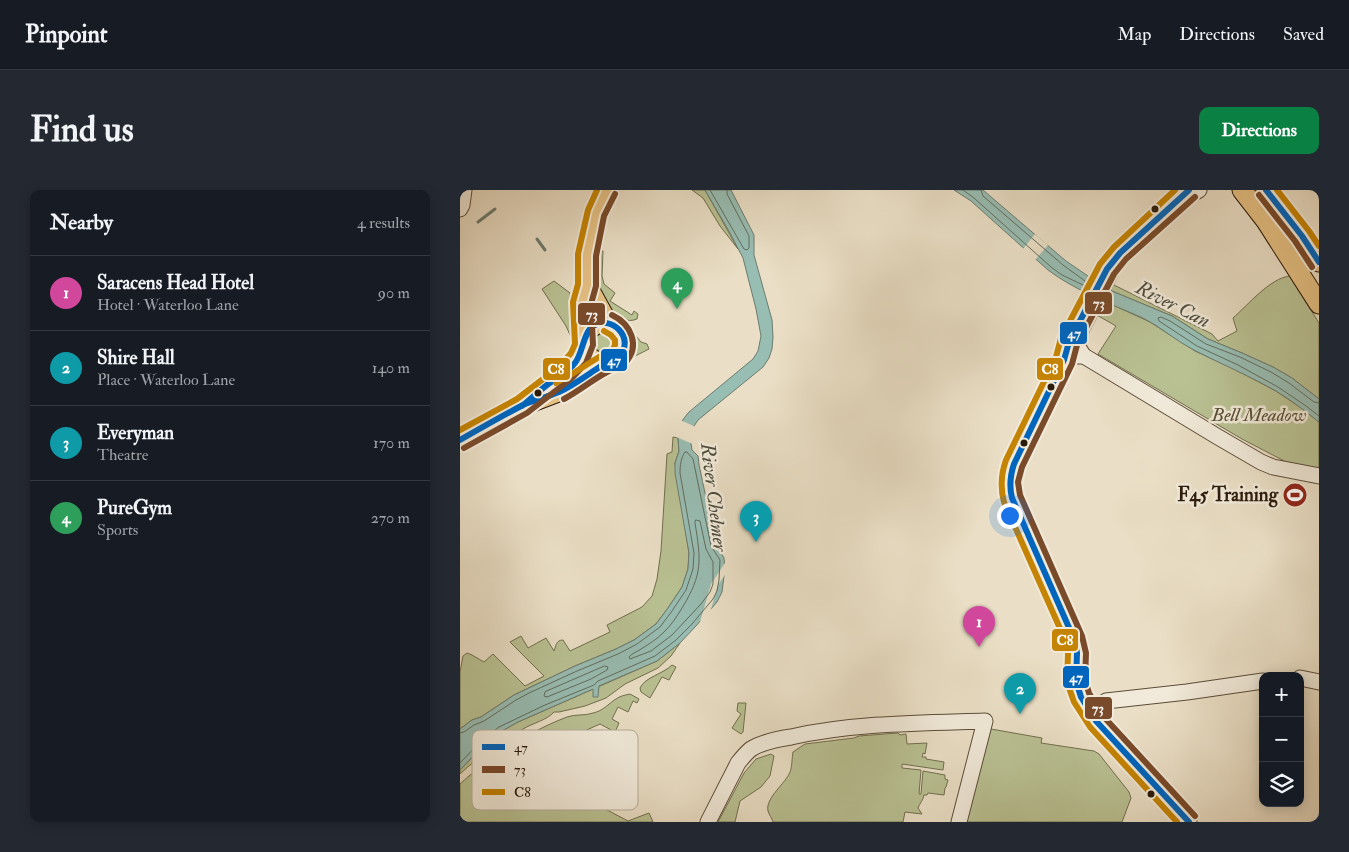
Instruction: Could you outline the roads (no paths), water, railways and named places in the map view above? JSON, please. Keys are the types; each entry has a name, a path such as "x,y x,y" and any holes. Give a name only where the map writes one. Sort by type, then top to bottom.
{"main road":[{"path":"522,406 573,365 579,358 584,342 590,328 596,324 608,323 619,329 624,341 622,353 612,362 606,363 594,360 586,351 584,342 582,303 586,282 587,255 596,213 607,190"},
{"path":"1242,190 1266,221 1319,304"},
{"path":"1254,190 1268,210 1266,221"},
{"path":"1266,190 1302,236 1319,262"},
{"path":"586,282 608,323"},
{"path":"460,440 522,406 582,380 606,363"}],"street":[{"path":"460,209 464,190"},
{"path":"1081,350 1080,332 1114,266 1164,218 1199,190"},
{"path":"1081,350 1261,462 1319,476"},
{"path":"1081,350 1074,356 1064,360 1014,464 1010,476 1012,498 1074,639 1077,653 1076,681 1081,697 1098,722 1189,822"},
{"path":"1304,679 1319,682"},
{"path":"1091,712 1106,701 1259,682"},
{"path":"708,822 738,763 751,749 760,745 804,734 838,729 985,721 959,822"}],"water":[{"path":"705,190 731,190 754,235 754,255 772,320 773,337 769,358 763,367 698,420 694,426 691,443 692,450 698,456 716,544 724,558 725,568 722,592 717,602 680,643 657,661 599,686 598,697 593,697 593,689 504,730 472,730 472,758 460,770 460,729 514,695 634,640 656,624 682,587 688,569 689,553 675,473 675,463 679,451 678,438 682,421 688,413 753,359 758,351 761,336 743,258"},
{"path":"954,190 983,190 1066,261 1107,289 1172,316 1208,339 1273,367 1292,378 1319,399 1319,422 1276,391 1187,346 1143,318 1094,297 1059,278 971,201"}],"waterway":[{"path":"478,222 495,209"},
{"path":"537,239 545,250"}],"place":[{"name":"PureGym","path":"677,309"},
{"name":"F45 Training","path":"1295,495"},
{"name":"Everyman","path":"756,542"},
{"name":"Saracens Head Hotel","path":"979,647"},
{"name":"Shire Hall","path":"1020,714"}],"water label":[{"name":"River Can","path":"1173,304"},
{"name":"River Chelmer","path":"714,497"}],"park label":[{"name":"Bell Meadow","path":"1259,415"}]}
